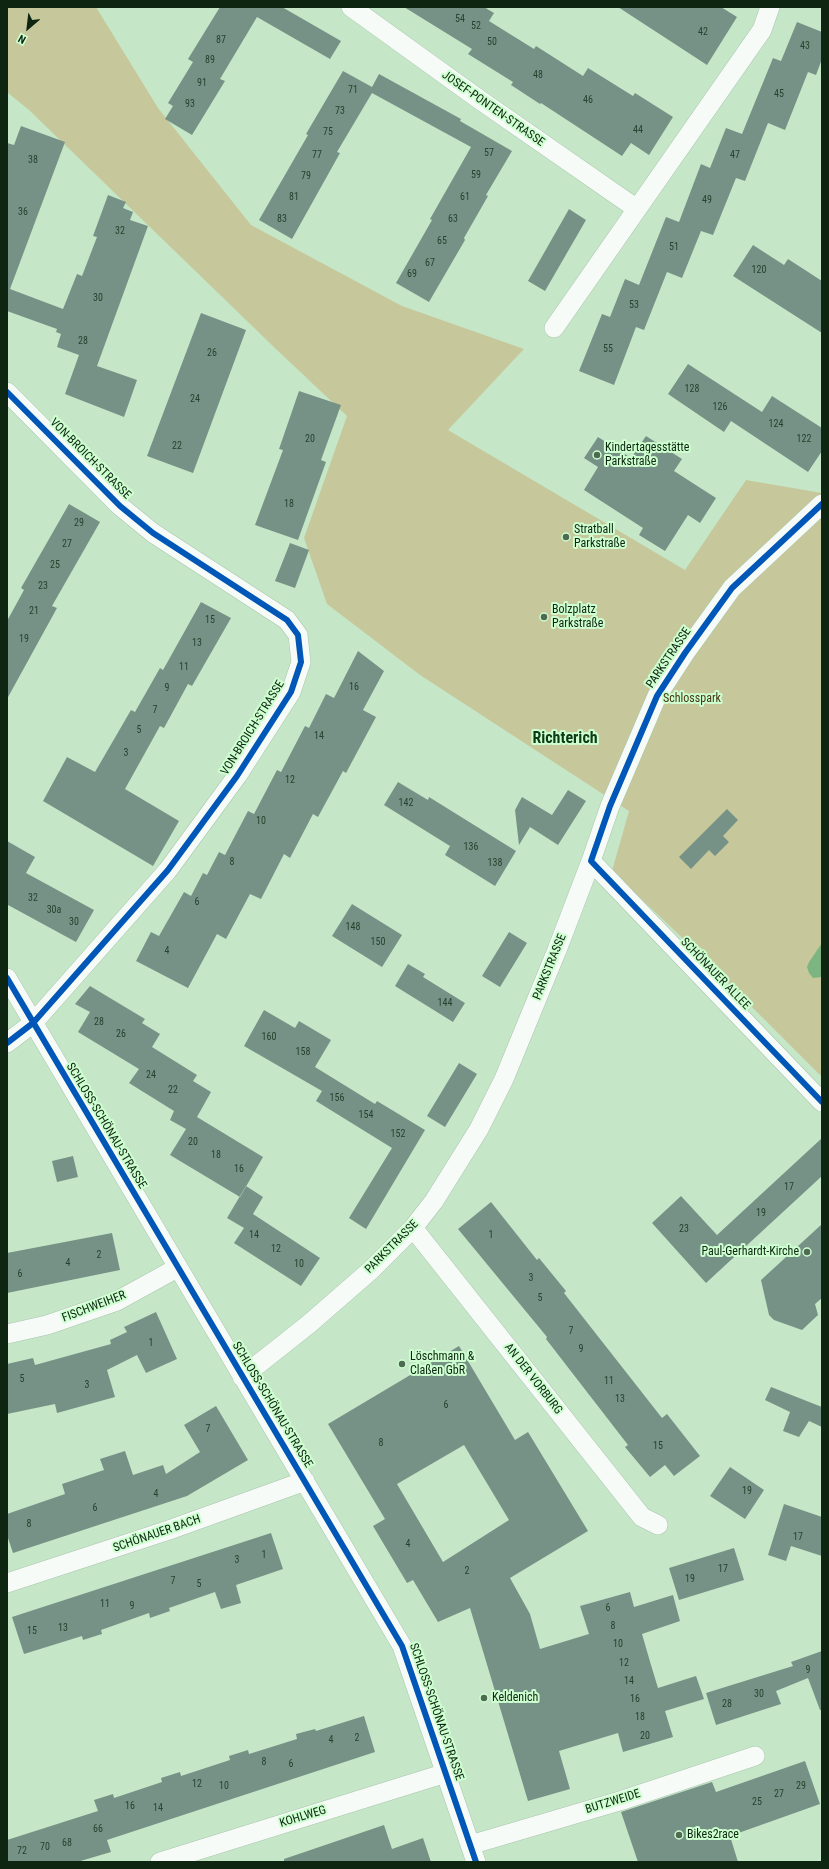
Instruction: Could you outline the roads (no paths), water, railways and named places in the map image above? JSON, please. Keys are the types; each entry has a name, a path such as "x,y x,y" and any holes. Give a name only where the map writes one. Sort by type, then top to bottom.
{"street":[{"name":"JOSEF-PONTEN-STRASSE","path":"351,7 480,100 637,209"},
{"path":"554,328 762,30 770,7"},
{"name":"VON-BROICH-STRASSE","path":"7,392 120,506 153,533 287,620 298,635 301,662 291,692 237,776 168,870 33,1024 7,1043"},
{"name":"PARKSTRASSE","path":"242,1377 309,1324 371,1270 413,1228 434,1201 479,1129 521,1041 591,861 610,806 657,696 685,653 732,588 822,504"},
{"name":"SCHÖNAUER ALLEE","path":"591,861 822,1102"},
{"name":"SCHLOSS-SCHÖNAU-STRASSE","path":"7,978 177,1268 402,1646 473,1853"},
{"name":"AN DER VORBURG","path":"413,1228 642,1516 658,1524"},
{"name":"FISCHWEIHER","path":"7,1334 47,1325 117,1301 177,1268"},
{"name":"SCHÖNAUER BACH","path":"7,1583 169,1530 305,1481"},
{"name":"BUTZWEIDE","path":"473,1853 623,1800 755,1756"},
{"name":"KOHLWEG","path":"160,1862 446,1773"}],"place":[{"name":"Kindertagesstätte Parkstraße","path":"597,455"},
{"name":"Stratball Parkstraße","path":"566,537"},
{"name":"Bolzplatz Parkstraße","path":"544,617"},
{"name":"Paul-Gerhardt-Kirche","path":"807,1252"},
{"name":"Löschmann & Claßen GbR","path":"402,1364"},
{"name":"Keldenich","path":"484,1698"},
{"name":"Bikes2race","path":"679,1835"}],"district":[{"name":"Richterich","path":"565,739"}],"park label":[{"name":"Schlosspark","path":"692,699"}]}
